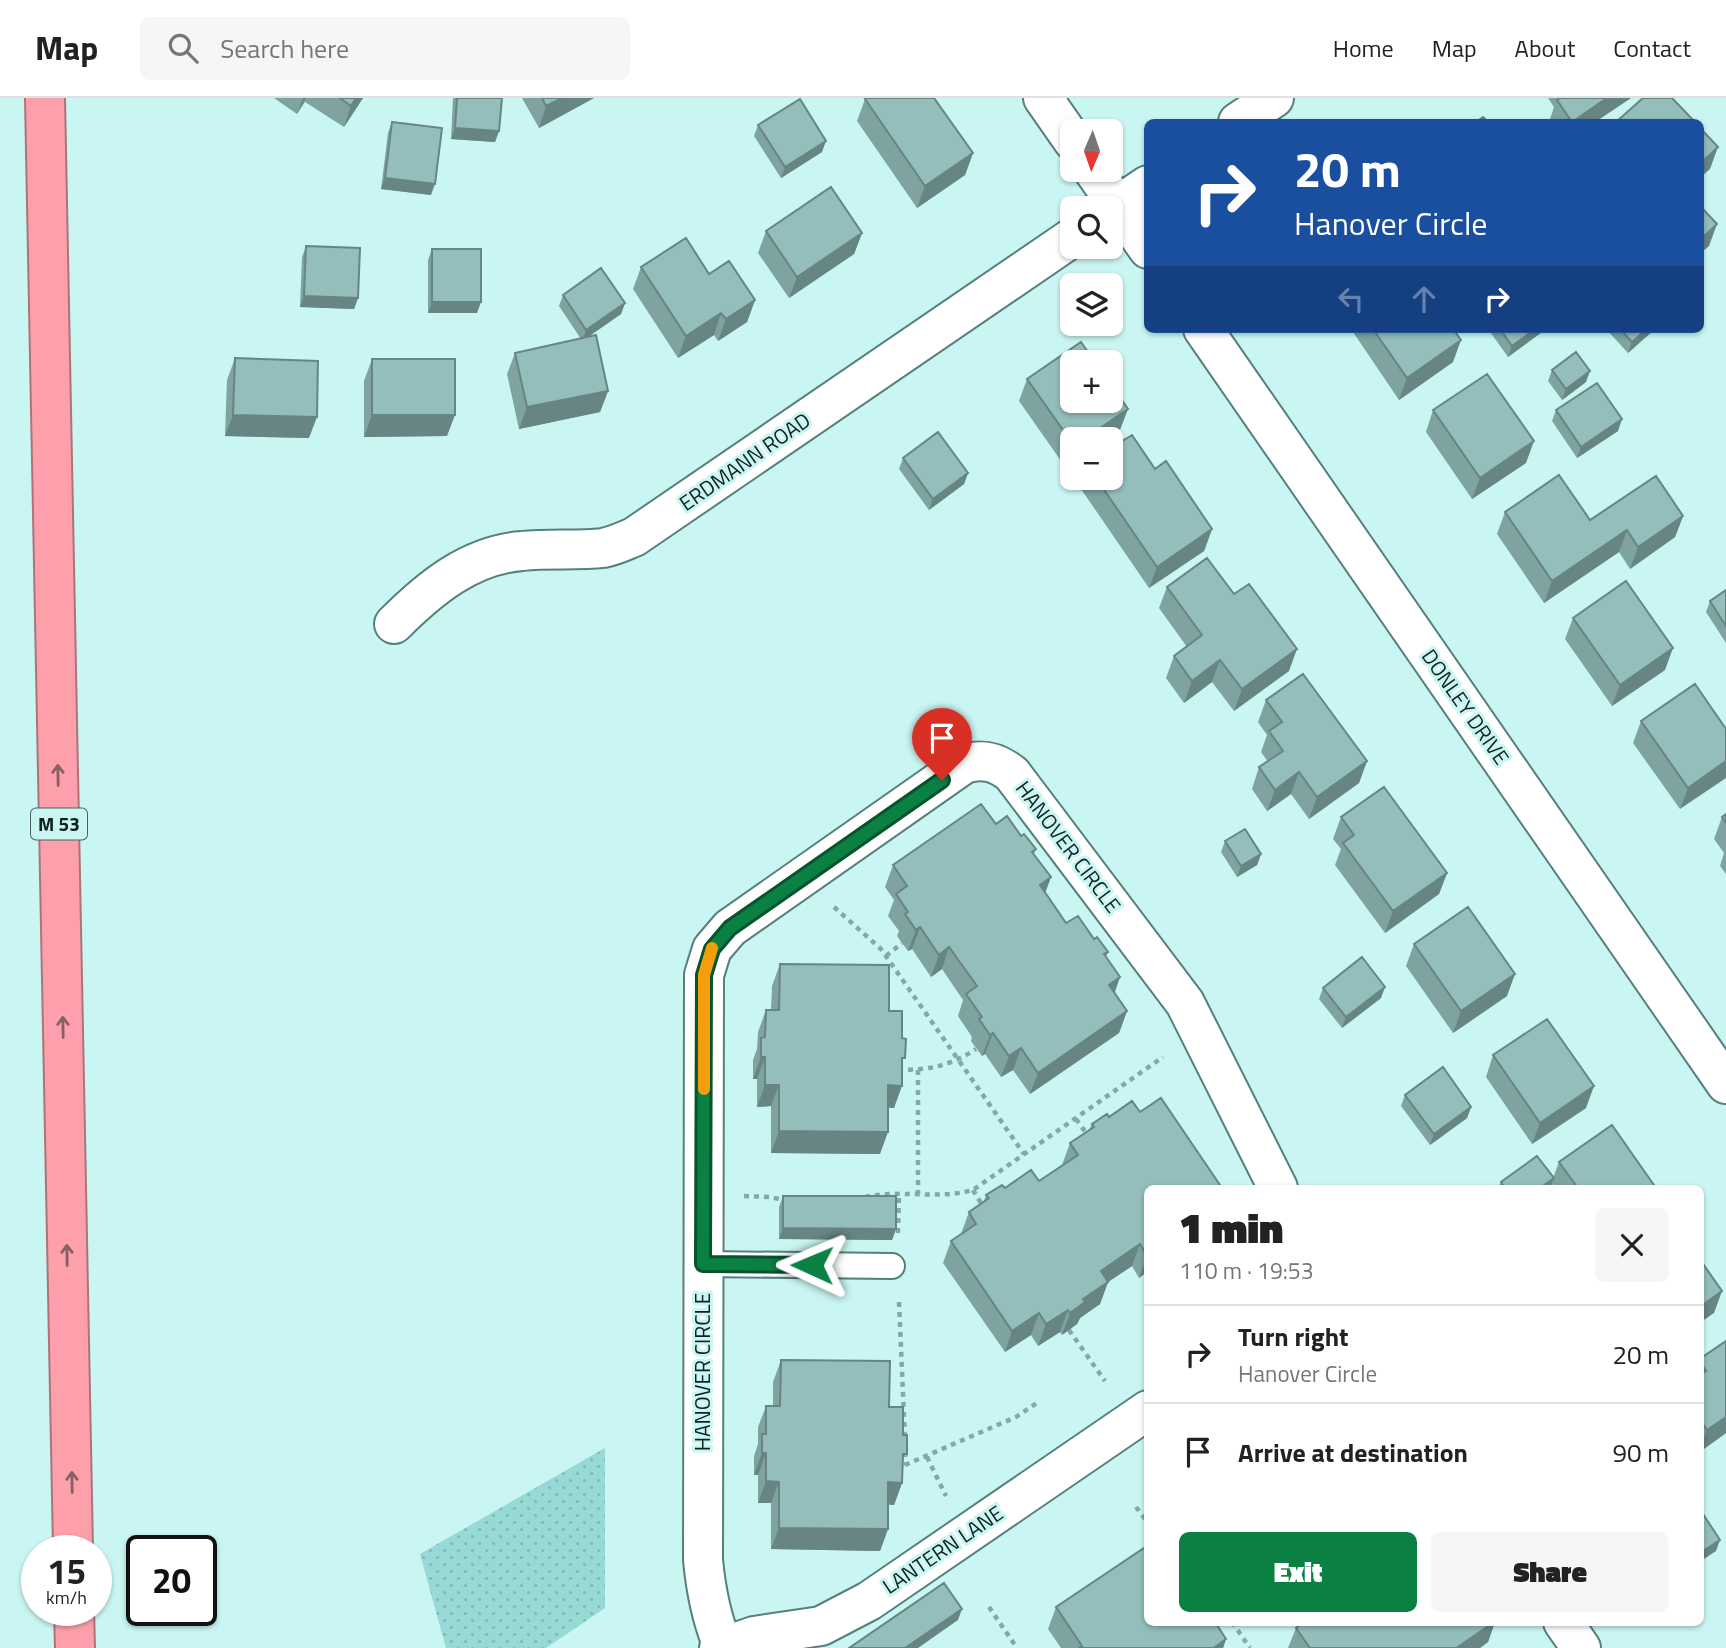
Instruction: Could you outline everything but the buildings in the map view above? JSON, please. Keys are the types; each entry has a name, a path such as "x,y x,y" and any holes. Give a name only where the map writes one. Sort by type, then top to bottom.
{"highway":[{"name":"M 53","path":"45,98 73,1535"},
{"path":"74,1626 75,1648"}],"street":[{"path":"1043,98 1060,122"},
{"path":"1242,119 1274,98"},
{"path":"1106,182 1126,200 1144,240"},
{"name":"ERDMANN ROAD","path":"394,624 423,595 462,568 489,558 520,551 605,548 634,537 1060,246"},
{"name":"DONLEY DRIVE","path":"1206,333 1726,1084"},
{"name":"HANOVER CIRCLE","path":"721,1647 706,1592 703,1560 704,975 712,949 730,928 964,764 975,760 995,763 1013,774 1185,1003 1276,1185"},
{"name":"LANTERN LANE","path":"721,1647 754,1636 821,1626 857,1607 1144,1413"},
{"path":"1566,1626 1581,1648"}],"lane":[{"path":"703,1264 895,1256"}],"path":[{"path":"827,901 881,949 1024,1154"},
{"path":"886,956 902,943"},
{"path":"898,1070 918,1070 952,1064 976,1049"},
{"path":"861,1198 884,1193 963,1193 973,1190 1173,1050"},
{"path":"918,1070 918,1194"},
{"path":"1076,1119 1092,1140"},
{"path":"973,1190 987,1211"},
{"path":"895,1256 899,1193"},
{"path":"731,1196 770,1197 793,1203"},
{"path":"899,1300 906,1465"},
{"path":"1069,1330 1105,1381"},
{"path":"899,1467 1016,1418 1037,1403"},
{"path":"927,1457 947,1497"},
{"path":"1136,1507 1144,1518"},
{"path":"989,1607 1017,1648"},
{"path":"1235,1626 1250,1648"}],"shaded area":[{"path":"605,1448 605,1608 546,1648 446,1648 420,1554"}],"slow traffic":[{"path":"704,1089 704,975 712,948"}],"route":[{"path":"812,1265 703,1264 704,975 712,949 730,928 942,780"}]}
